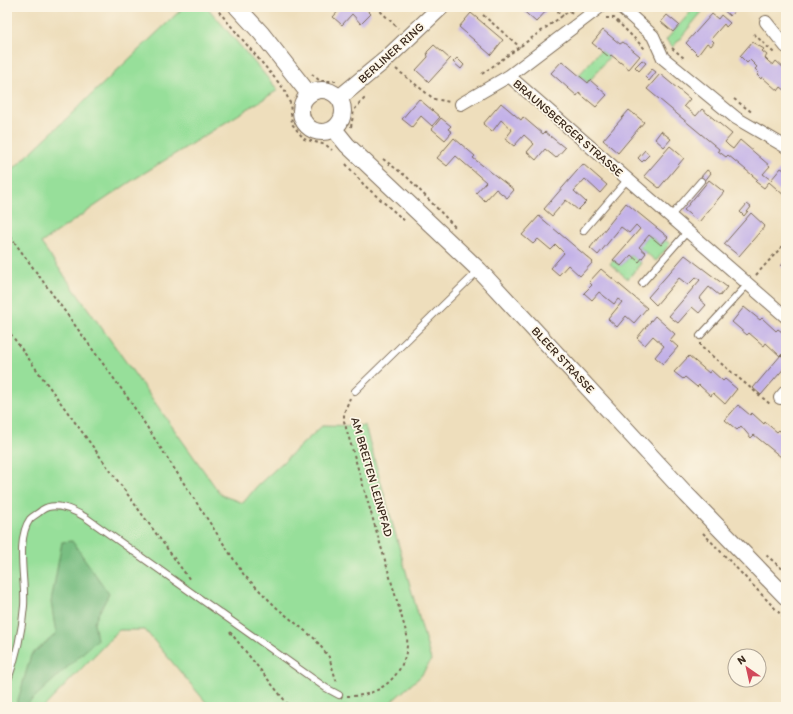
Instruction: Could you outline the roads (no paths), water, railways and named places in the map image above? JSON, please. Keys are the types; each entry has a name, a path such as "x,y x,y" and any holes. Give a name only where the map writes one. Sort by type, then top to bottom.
{"street":[{"path":"237,7 261,33 309,94"},
{"name":"BERLINER RING","path":"338,98 385,60 441,7"},
{"path":"621,7 654,36 663,58 736,118 786,147"},
{"path":"462,104 509,76 601,12"},
{"path":"766,22 786,47"},
{"name":"BRAUNSBERGER STRASSE","path":"509,76 786,317"},
{"path":"325,90 330,91 338,98 343,112 340,121 334,129 317,132 311,130 303,121 300,109 309,94 314,91 325,90"},
{"name":"BLEER STRASSE","path":"334,129 347,145 479,270 698,506 786,597"}],"lane":[{"name":"BRAUNSBERGER STRASSE","path":"584,231 627,180"},
{"path":"670,217 701,181"},
{"path":"642,283 687,232"},
{"path":"355,391 479,270"},
{"path":"700,336 748,284"},
{"path":"7,683 17,654 24,606 22,561 24,532 30,519 45,508 55,506 74,510 85,517 326,688 339,695"}]}
